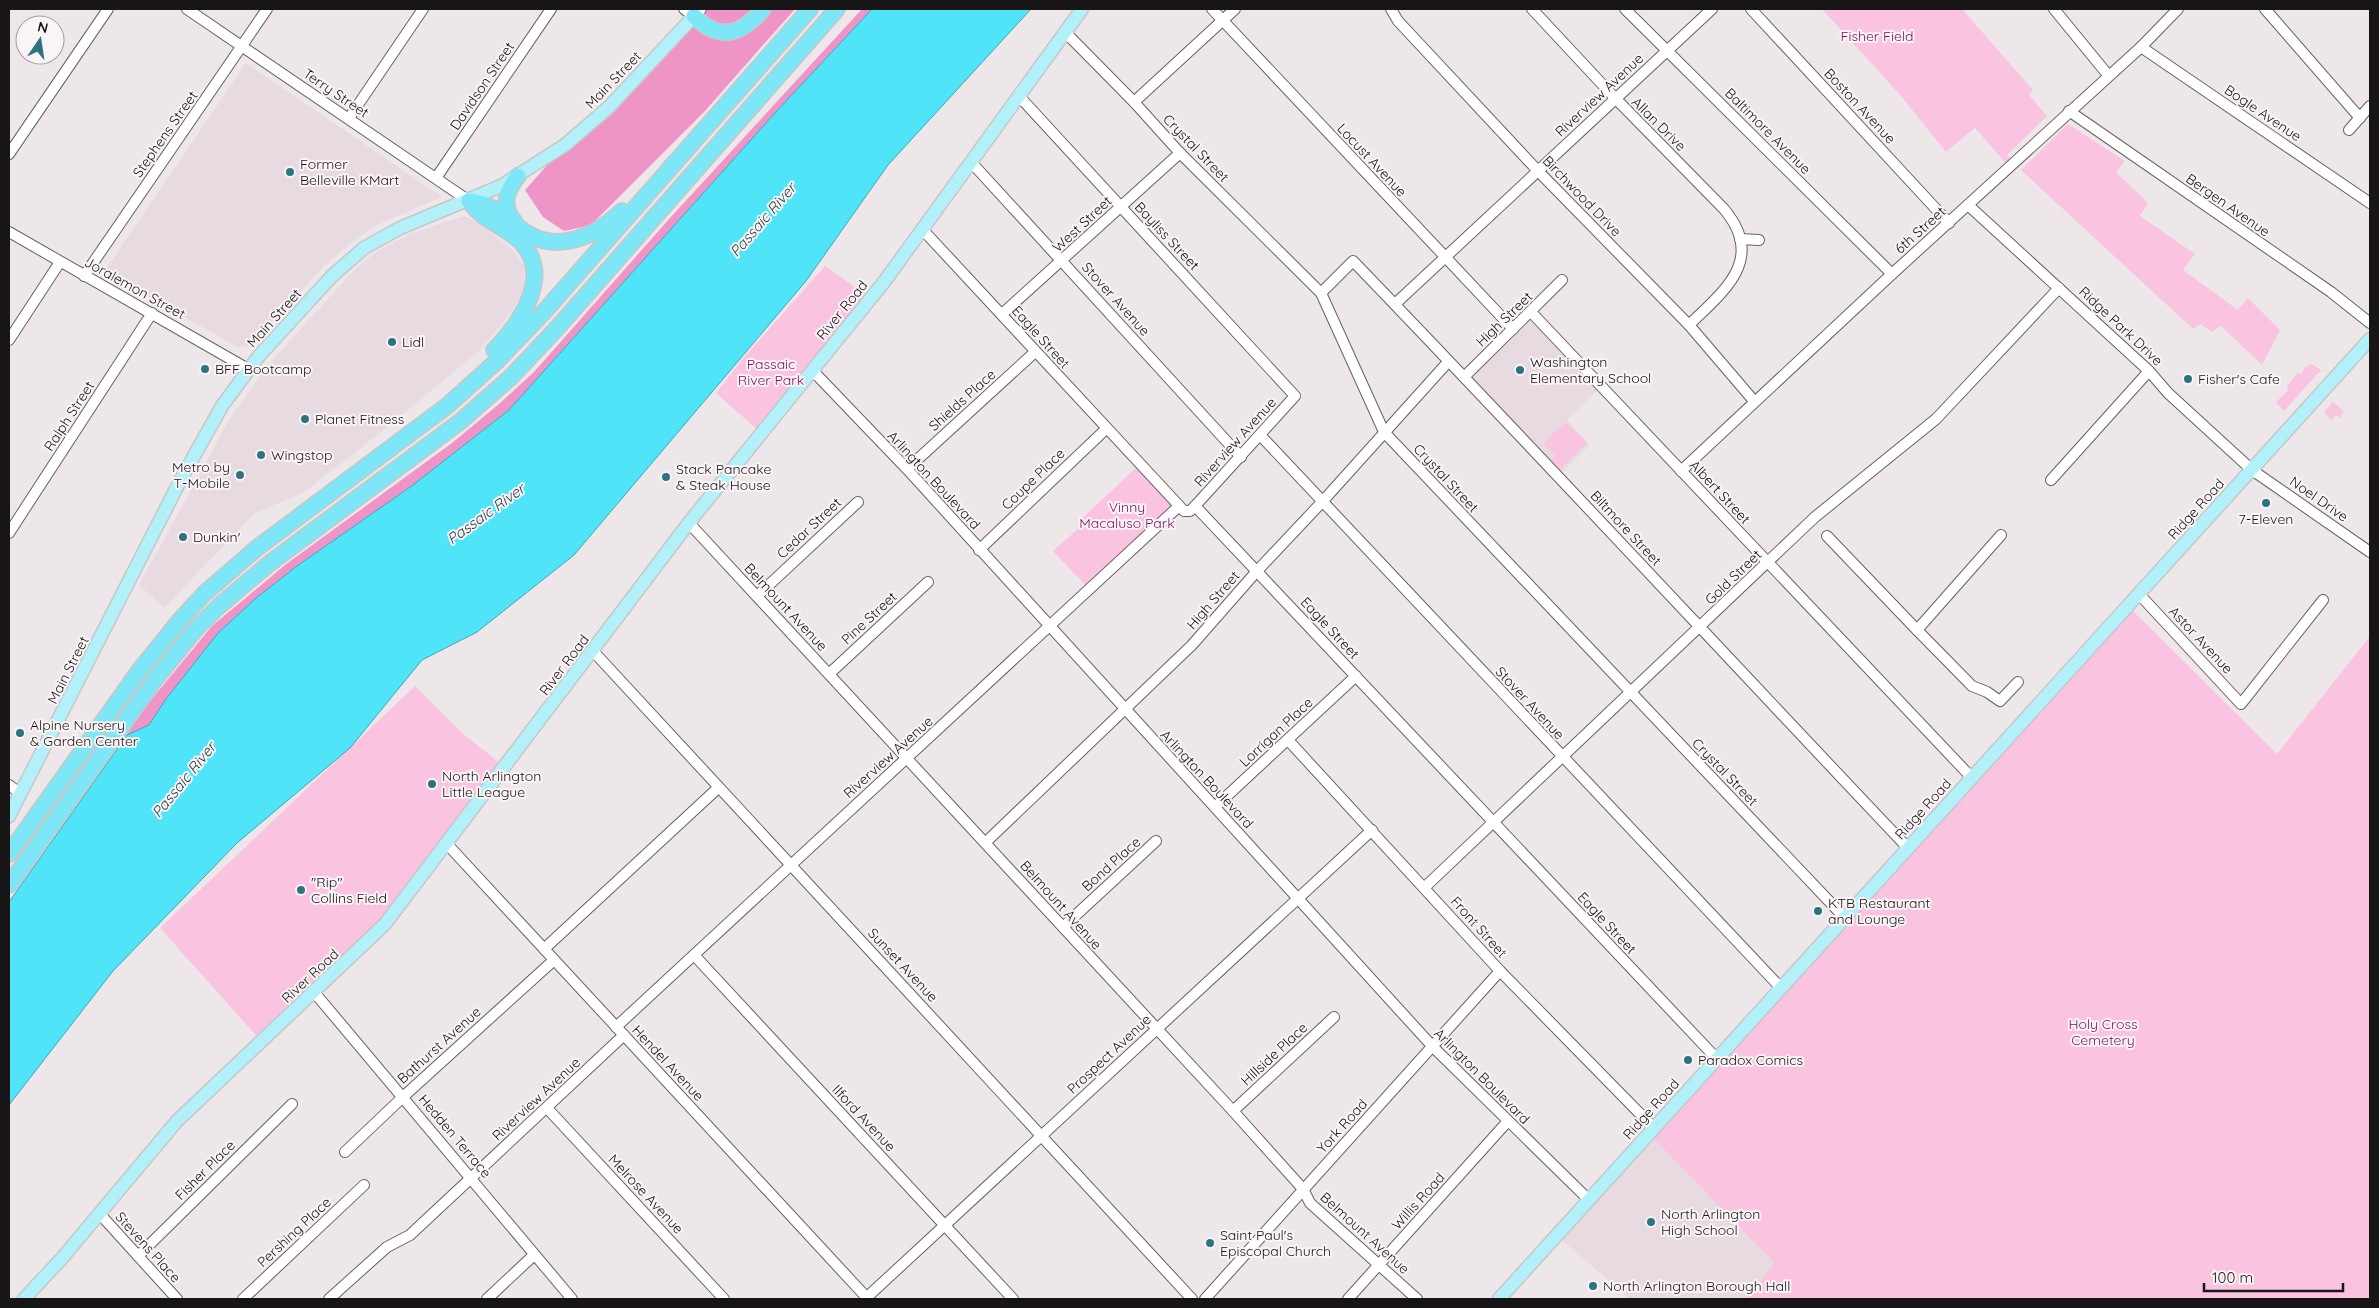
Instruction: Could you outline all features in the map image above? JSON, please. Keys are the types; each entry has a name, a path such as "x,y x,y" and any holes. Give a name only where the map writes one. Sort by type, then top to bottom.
{"highway":[{"path":"693,11 705,27 723,33 743,26 763,9"},
{"path":"9,854 139,671 199,600 257,548 395,446 473,384 521,337 810,9"},
{"path":"9,885 153,682 195,630 244,584 435,442 512,376 559,326 837,9"},
{"path":"469,201 486,204 526,232 547,242 560,242 585,236 607,224 753,74"},
{"path":"518,176 507,193 507,211 518,226 526,232"},
{"path":"395,446 503,341 520,319 530,297 533,286 533,266 526,248 512,235 479,213 469,201"}],"main road":[{"name":"River Road","path":"24,1299 177,1121 385,924 689,523 884,282 1082,9"},
{"name":"Main Street","path":"9,816 165,509 220,411 248,369 332,276 364,248 400,228 469,201 518,176 565,145 609,107 693,11"},
{"name":"Ridge Road","path":"1499,1299 2139,594 2368,345"}],"street":[{"path":"9,154 108,9"},
{"name":"Terry Street","path":"187,9 469,201"},
{"name":"Stephens Street","path":"84,276 268,9"},
{"path":"349,118 423,9"},
{"name":"Davidson Street","path":"436,178 551,9"},
{"name":"Locust Avenue","path":"1212,9 1514,329"},
{"path":"1134,102 1235,9"},
{"name":"Birchwood Drive","path":"1391,9 1398,21 1538,171 1689,325 1754,401"},
{"name":"Allan Drive","path":"1532,9 1615,98 1732,218 1740,240 1741,256 1735,277 1728,287 1689,325"},
{"name":"Baltimore Avenue","path":"1625,9 1892,274"},
{"name":"Riverview Avenue","path":"1395,304 1712,9"},
{"name":"Boston Avenue","path":"1751,9 1949,222"},
{"path":"2054,9 2108,75"},
{"name":"6th Street","path":"1681,471 1754,401 2141,46 2178,9"},
{"path":"2265,9 2360,118"},
{"name":"Crystal Street","path":"1065,32 1134,102 1180,153 1321,294 1384,432 1845,918"},
{"name":"Bogle Avenue","path":"2141,46 2370,203"},
{"name":"Bayliss Street","path":"1018,95 1295,396"},
{"path":"2349,130 2370,106"},
{"name":"Bergen Avenue","path":"2069,111 2331,292 2370,324"},
{"name":"West Street","path":"1002,314 1180,153"},
{"name":"Stover Avenue","path":"971,162 1240,456"},
{"name":"Ridge Park Drive","path":"1968,205 2150,371 2168,392 2252,470"},
{"name":"Eagle Street","path":"922,229 1178,507"},
{"name":"Joralemon Street","path":"9,232 248,369"},
{"path":"1740,240 1759,240"},
{"path":"9,340 60,262"},
{"name":"Biltmore Street","path":"1321,294 1353,262 1559,475 1700,628 1908,848"},
{"name":"High Street","path":"1464,377 1562,280"},
{"name":"Gold Street","path":"1425,888 1815,517 1936,419 2059,288"},
{"name":"Albert Street","path":"1531,312 1972,778"},
{"name":"Ralph Street","path":"9,533 152,313"},
{"name":"Shields Place","path":"906,469 1035,352"},
{"name":"High Street","path":"986,842 1192,645 1448,362"},
{"name":"Arlington Boulevard","path":"812,370 906,469 1432,1047 1588,1200"},
{"path":"2051,480 2150,371"},
{"name":"Riverview Avenue","path":"1196,506 1295,396"},
{"name":"Coupe Place","path":"979,550 1106,429"},
{"name":"Stover Avenue","path":"1260,435 1781,988"},
{"name":"Noel Drive","path":"2252,470 2370,552"},
{"name":"Cedar Street","path":"757,596 858,502"},
{"path":"1178,507 1190,512 1196,506"},
{"name":"Eagle Street","path":"1196,506 1717,1059"},
{"name":"Riverview Avenue","path":"616,1027 1178,507"},
{"name":"Belmount Avenue","path":"689,523 986,842 1156,1030 1233,1111 1303,1188 1310,1203 1417,1299"},
{"path":"1917,630 2001,535"},
{"path":"1828,536 1972,686 1987,692 2000,701 2018,682"},
{"name":"Pine Street","path":"829,674 928,582"},
{"name":"Astor Avenue","path":"2139,594 2241,704 2323,600"},
{"name":"Sunset Avenue","path":"593,651 1192,1299"},
{"name":"Lorrigan Place","path":"1215,807 1356,676"},
{"name":"Front Street","path":"1288,740 1500,971 1654,1128"},
{"path":"9,785 21,794"},
{"path":"544,949 718,788"},
{"name":"Prospect Avenue","path":"866,1299 1372,830"},
{"name":"Bond Place","path":"1062,927 1156,842"},
{"name":"Hendel Avenue","path":"447,844 866,1299"},
{"name":"Ilford Avenue","path":"694,955 1013,1299"},
{"name":"Bathurst Avenue","path":"345,1152 554,960"},
{"name":"York Road","path":"1205,1299 1500,971"},
{"name":"Hedden Terrace","path":"314,992 404,1096 572,1299"},
{"name":"Hillside Place","path":"1233,1111 1334,1016"},
{"name":"Riverview Avenue","path":"330,1299 387,1247 410,1235 624,1036"},
{"name":"Fisher Place","path":"138,1256 292,1104"},
{"name":"Melrose Avenue","path":"547,1108 724,1299"},
{"name":"Willis Road","path":"1348,1299 1508,1121"},
{"name":"Pershing Place","path":"243,1299 364,1185"},
{"name":"Stevens Place","path":"99,1213 176,1299"},
{"path":"487,1299 534,1255"}],"shaded area":[{"path":"707,9 795,9 704,112 588,228 588,226 564,231 543,217 525,190 550,162 639,83"},
{"path":"862,9 872,9 775,113 509,410 413,485 297,566 255,599 218,633 166,699 149,725 127,735 141,712 212,626 285,565 452,443 534,372 670,218"},
{"path":"246,63 442,197 377,225 354,241 326,264 251,345 238,347 104,272"},
{"path":"464,216 477,222 513,250 524,266 524,284 519,299 506,319 478,352 303,493 255,513 164,608 139,585 229,420 267,366 357,267 379,250 412,233"},
{"path":"1531,312 1601,386 1567,420 1590,445 1559,475 1464,377"},
{"name":"North Arlington High School","path":"1649,1134 1774,1263 1748,1299 1630,1299 1557,1236"}],"green space":[{"name":"Fisher Field","path":"1822,9 1962,9 2033,90 2029,95 2047,116 2007,155 2014,163 2010,168 1975,128 1946,152 1901,96"},
{"path":"2068,124 2125,161 2116,172 2148,203 2140,216 2195,254 2183,270 2238,310 2248,298 2280,330 2262,365 2221,326 2212,332 2200,324 2193,329 2021,170"},
{"name":"Passaic River Park","path":"825,266 871,298 761,433 716,393 745,356"},
{"path":"2312,364 2321,370 2284,411 2276,402 2289,389 2287,386 2298,372 2301,374 2305,367"},
{"path":"2333,402 2344,411 2340,418 2336,415 2331,420 2324,412"},
{"path":"1566,422 1587,443 1560,469 1551,460 1555,455 1543,443"},
{"name":"Vinny Macaluso Park","path":"1139,465 1178,507 1090,590 1053,551 1080,527 1077,523"},
{"name":"Holy Cross Cemetery","path":"2128,606 2277,754 2370,636 2370,1299 1748,1299 1774,1263 1649,1134"},
{"path":"415,686 462,733 505,767 406,898 261,1041 160,928"}],"water":[{"name":"Passaic River","path":"872,9 1031,9 888,165 806,281 574,555 477,632 422,660 350,748 237,843 113,971 9,1105 9,902 127,735 149,725 166,699 218,633 255,599 297,566 413,485 509,410 775,113"}],"place":[{"name":"Former Belleville KMart","path":"290,172"},
{"name":"Lidl","path":"392,342"},
{"name":"BFF Bootcamp","path":"205,369"},
{"name":"Washington Elementary School","path":"1520,370"},
{"name":"Fisher's Cafe","path":"2188,379"},
{"name":"Planet Fitness","path":"305,419"},
{"name":"Wingstop","path":"261,455"},
{"name":"Metro by T-Mobile","path":"240,475"},
{"name":"Stack Pancake & Steak House","path":"666,477"},
{"name":"7-Eleven","path":"2266,503"},
{"name":"Dunkin'","path":"183,537"},
{"name":"Alpine Nursery & Garden Center","path":"20,733"},
{"name":"North Arlington Little League","path":"432,784"},
{"name":"\"Rip\" Collins Field","path":"301,890"},
{"name":"KTB Restaurant and Lounge","path":"1818,911"},
{"name":"Paradox Comics","path":"1688,1060"},
{"name":"North Arlington High School","path":"1651,1222"},
{"name":"Saint Paul's Episcopal Church","path":"1210,1243"},
{"name":"North Arlington Borough Hall","path":"1593,1286"}]}
